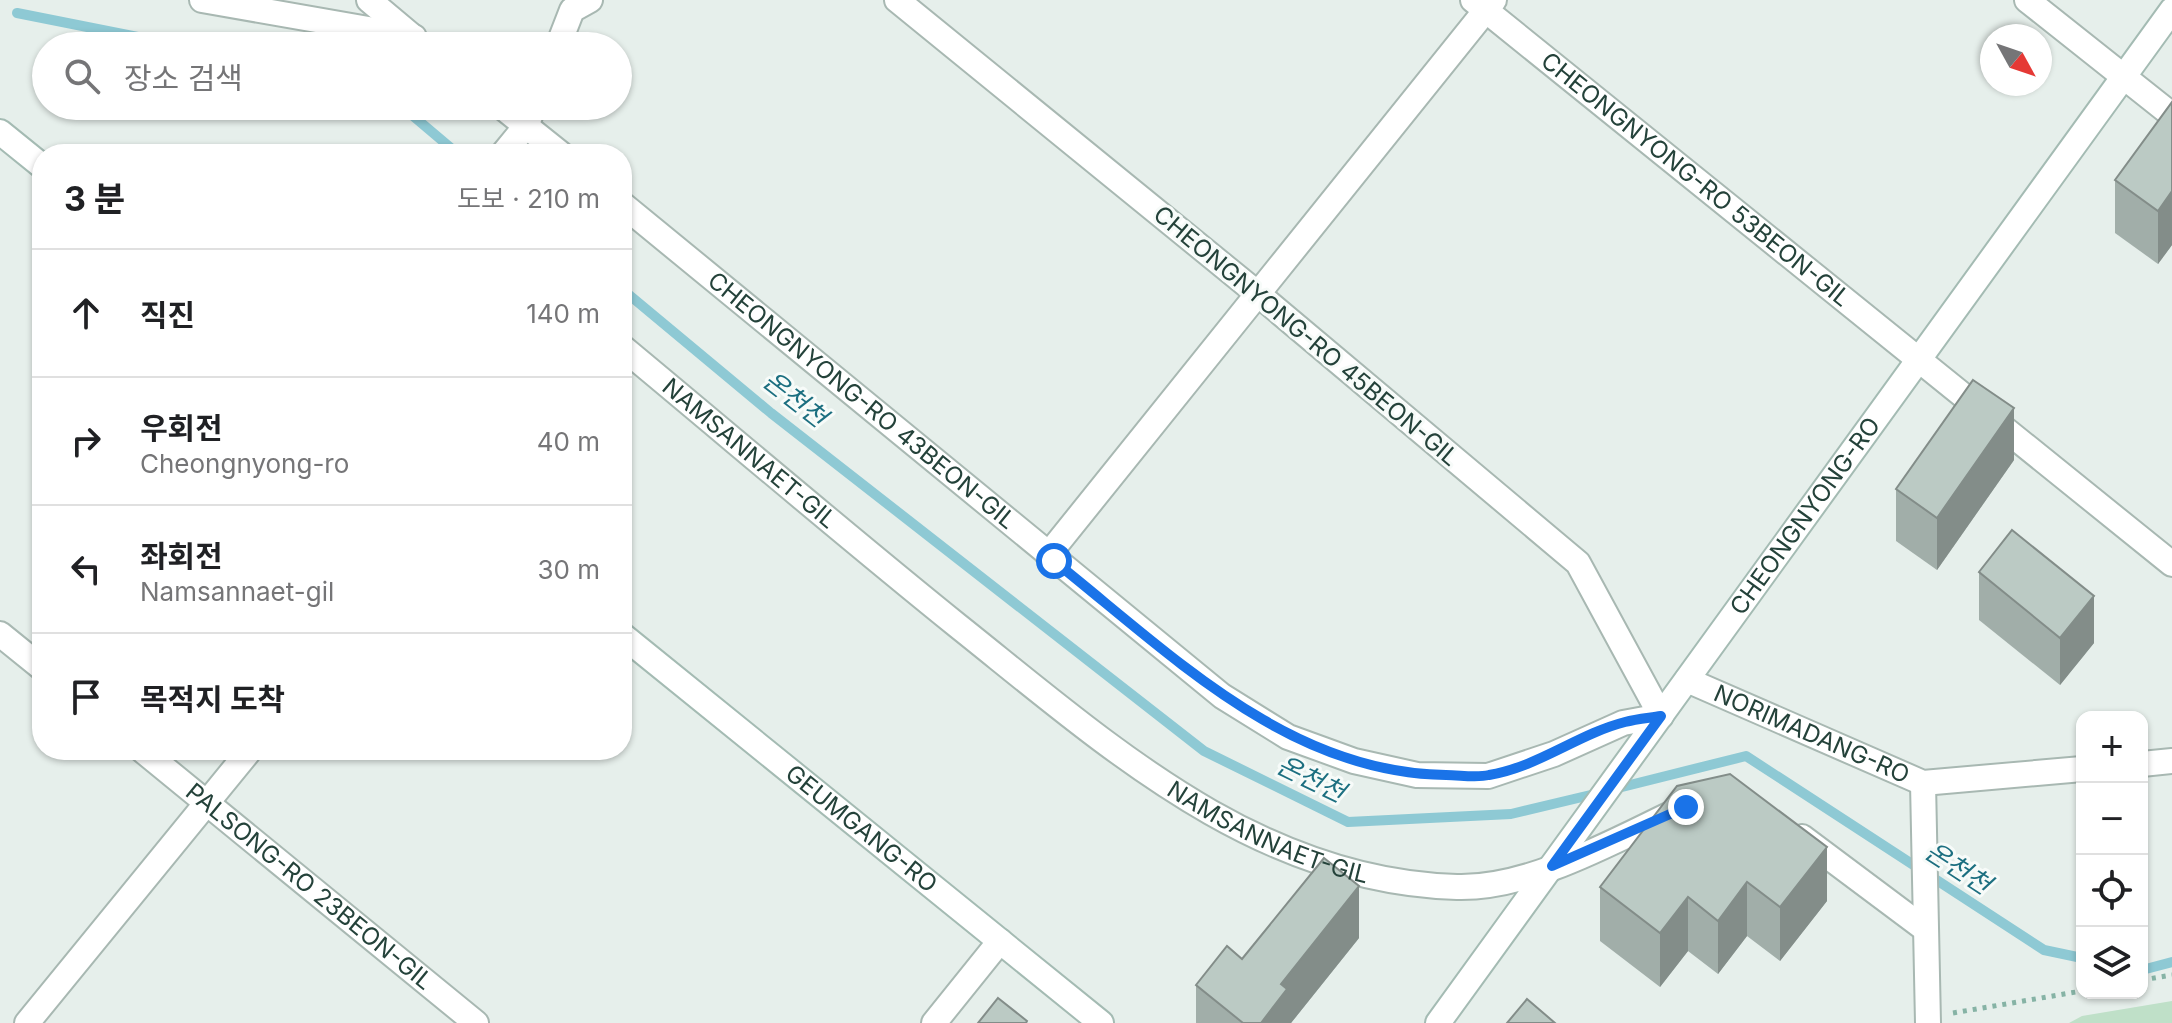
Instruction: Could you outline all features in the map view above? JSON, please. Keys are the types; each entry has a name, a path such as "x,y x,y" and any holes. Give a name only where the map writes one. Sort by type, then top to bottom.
{"street":[{"path":"202,0 368,32"},
{"path":"369,0 408,32"},
{"path":"2027,0 2172,115"},
{"name":"CHEONGNYONG-RO 45BEON-GIL","path":"900,1 1258,294 1578,563 1661,716"},
{"path":"565,32 578,3"},
{"path":"1048,555 1258,294 1484,3"},
{"name":"CHEONGNYONG-RO 53BEON-GIL","path":"1484,3 2172,564"},
{"name":"CHEONGNYONG-RO","path":"1438,1023 2172,10"},
{"path":"510,144 527,120"},
{"path":"533,120 553,144"},
{"path":"0,132 32,158"},
{"name":"CHEONGNYONG-RO 43BEON-GIL","path":"632,212 1222,696 1288,737 1354,761 1417,775 1488,776 1554,754 1623,723 1661,716"},
{"name":"NAMSANNAET-GIL","path":"632,355 934,607 1127,761 1238,830 1351,874 1458,888 1516,880 1686,807 1702,807"},
{"path":"0,634 32,660"},
{"name":"GEUMGANG-RO","path":"632,643 1101,1023"},
{"name":"NORIMADANG-RO","path":"1687,680 1923,783 2076,770"},
{"name":"PALSONG-RO 23BEON-GIL","path":"154,760 476,1023"},
{"path":"27,1023 242,760"},
{"path":"2148,763 2172,761"},
{"path":"1923,783 1928,1020"},
{"path":"1781,828 1806,839 1925,929"},
{"path":"934,1023 1000,941"}],"path":[{"path":"2148,979 2172,975"},
{"path":"1928,1020 2076,992"}],"green space":[{"path":"2172,1001 2172,1023 2069,1023 2082,1016"}],"building":[{"path":"2172,102 2172,191 2158,211 2115,180"},
{"path":"1973,380 2014,408 1937,518 1896,489"},
{"path":"2012,530 2094,596 2060,638 1979,572"},
{"path":"1730,774 1827,847 1780,907 1747,882 1718,921 1688,897 1660,933 1600,887 1677,786"},
{"path":"1324,858 1359,886 1281,984 1287,989 1261,1023 1243,1023 1196,985 1227,946 1242,959"},
{"path":"998,998 1027,1021 1026,1023 978,1023"},
{"path":"1527,999 1555,1023 1507,1023"}],"waterway":[{"name":"온천천","path":"17,13 113,32"},
{"name":"온천천","path":"418,120 446,144"},
{"name":"온천천","path":"632,297 771,413 1204,751 1348,822 1511,814 1599,793"},
{"name":"온천천","path":"1614,789 1746,756 2044,950 2076,957"},
{"name":"온천천","path":"2148,968 2172,962"}],"route":[{"path":"1054,561 1222,696 1288,737 1354,761 1417,775 1488,776 1554,754 1623,723 1661,716 1552,866 1595,850 1686,807"}]}
